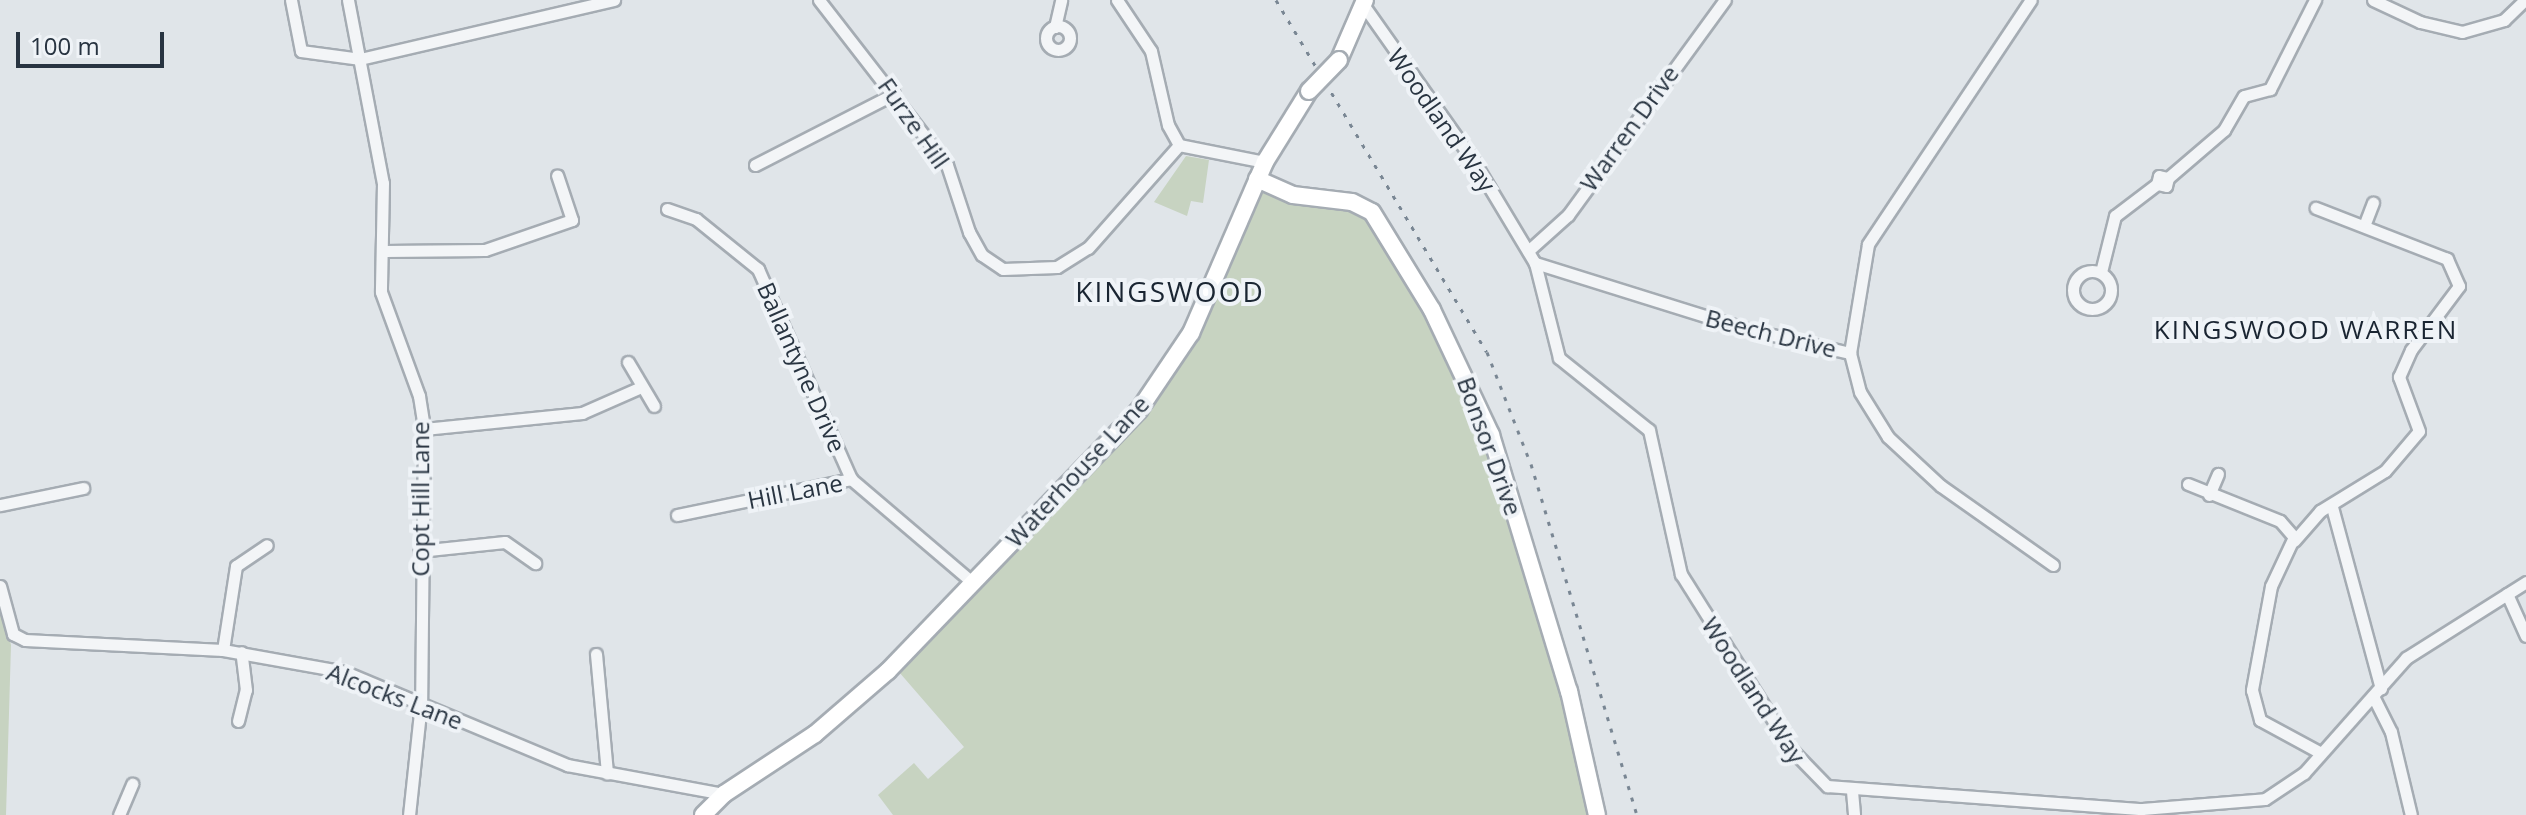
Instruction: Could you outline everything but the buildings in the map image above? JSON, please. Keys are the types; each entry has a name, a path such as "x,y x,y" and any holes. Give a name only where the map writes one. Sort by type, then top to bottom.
{"main road":[{"name":"Waterhouse Lane","path":"703,815 724,794 815,734 888,671 1139,410 1191,333 1265,162 1309,91 1339,60 1365,3"},
{"name":"Bonsor Drive","path":"1257,179 1293,195 1352,202 1372,212 1432,310 1491,435 1569,691 1597,815"}],"street":[{"path":"291,0 301,51 360,59 614,0"},
{"name":"Copt Hill Lane","path":"348,0 383,183 385,251 381,292 419,396 424,429 419,551 421,703 409,815"},
{"name":"Furze Hill","path":"819,0 947,165 982,255 1003,269 1057,267 1088,248 1179,145"},
{"path":"1055,27 1061,0"},
{"path":"1117,0 1151,51 1168,125 1179,145 1265,162"},
{"name":"Warren Drive","path":"1528,251 1568,215 1725,0"},
{"name":"Beech Drive","path":"1535,263 1747,329 1850,353 1868,244 2031,0"},
{"path":"2101,272 2115,216 2224,130 2244,96 2270,89 2315,0"},
{"path":"2373,0 2420,22 2462,32 2504,20 2525,0"},
{"name":"Woodland Way","path":"1365,3 1535,263 1559,358 1627,409 1654,439 1671,547 1695,600 1807,769 1827,786 1852,791 2103,810 2178,809 2265,799 2293,784 2406,658 2526,582"},
{"path":"755,165 894,94"},
{"path":"385,251 485,250 572,220 557,175"},
{"path":"2364,226 2373,203"},
{"path":"2316,208 2447,259 2459,286 2402,369 2401,389 2419,431 2385,471 2332,507 2294,541 2271,586 2252,690 2260,720 2321,753"},
{"name":"Ballantyne Drive","path":"667,209 696,219 758,269 851,479"},
{"path":"1850,353 1860,392 1888,437 1941,486 2053,565"},
{"path":"628,362 654,406"},
{"path":"424,429 582,413 641,387"},
{"path":"2209,495 2218,474"},
{"name":"Hill Lane","path":"677,515 851,479 972,582"},
{"path":"2188,484 2280,521 2294,541"},
{"path":"0,505 83,488"},
{"path":"2332,507 2411,815"},
{"path":"419,551 505,542 535,563"},
{"path":"223,650 236,566 267,545"},
{"name":"Alcocks Lane","path":"0,586 13,634 25,640 223,650 345,672 567,765 724,794"},
{"path":"2507,594 2526,636"},
{"path":"238,721 246,690 241,652"},
{"path":"596,654 607,773"},
{"path":"119,815 132,784"},
{"path":"1852,791 1854,815"}],"green space":[{"path":"1186,156 1209,160 1203,203 1191,201 1187,216 1154,202"},
{"path":"1257,179 1360,204 1474,392 1569,691 1589,815 893,815 878,795 914,763 928,779 964,747 899,672 972,582 1139,410 1191,333"},
{"path":"0,598 11,645 6,815 0,815"}],"railway":[{"path":"1276,0 1487,352 1531,464 1637,815"}],"district":[{"name":"KINGSWOOD","path":"1170,291"},
{"name":"KINGSWOOD WARREN","path":"2306,330"}]}
